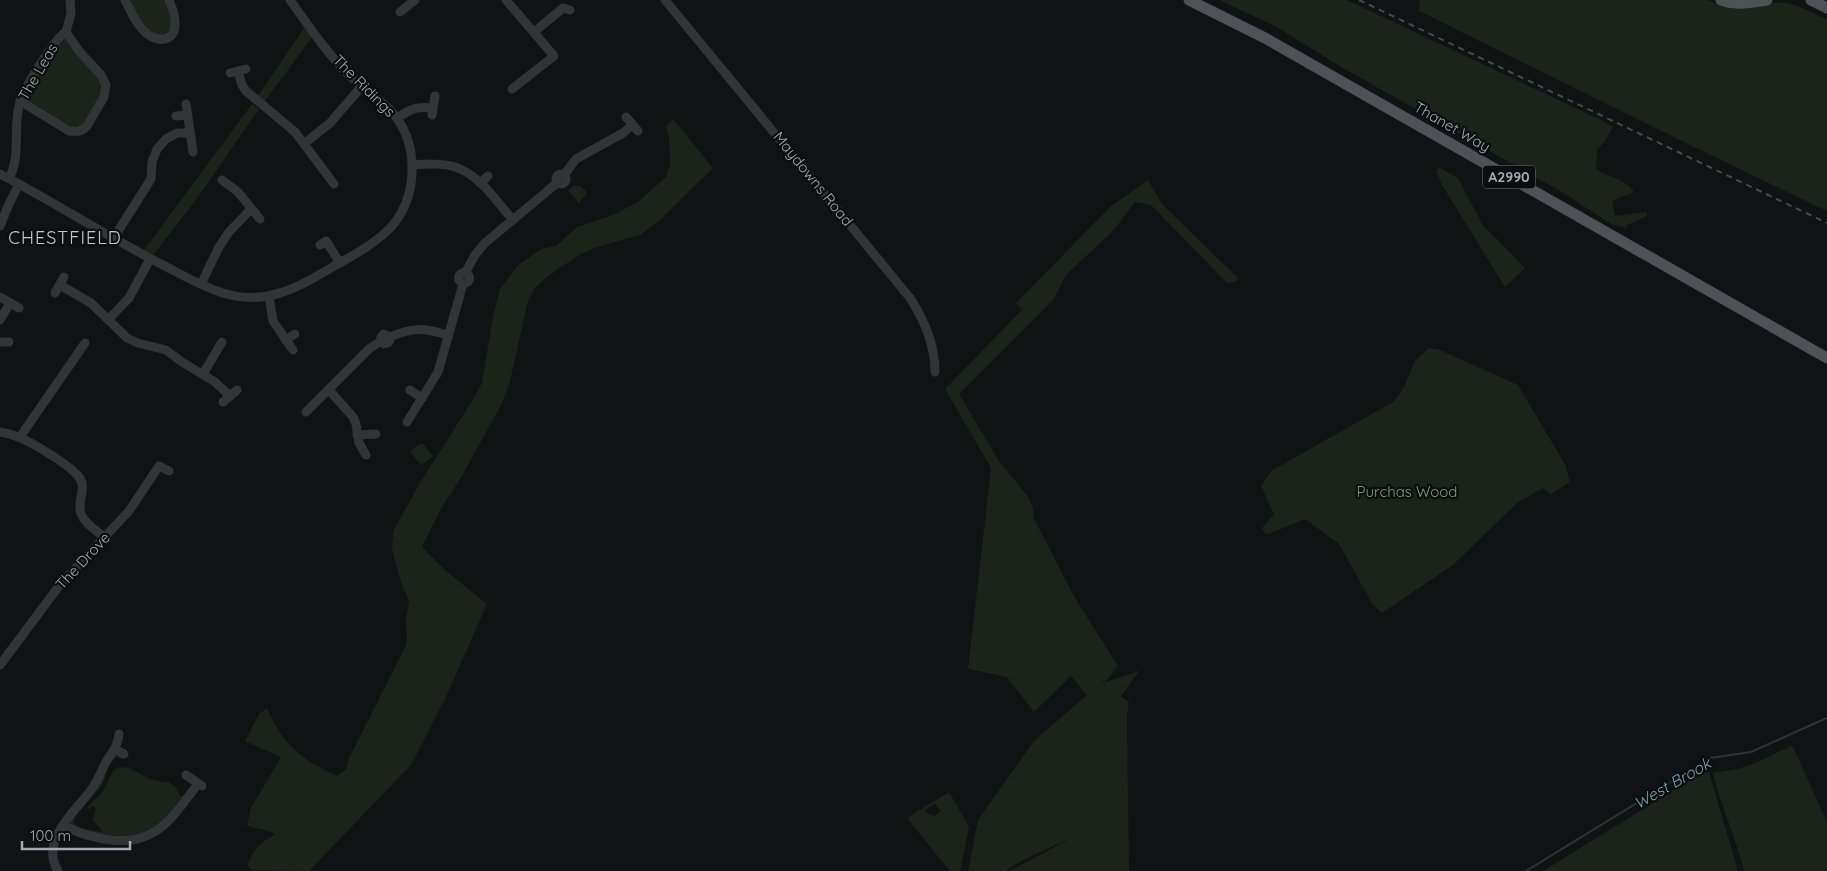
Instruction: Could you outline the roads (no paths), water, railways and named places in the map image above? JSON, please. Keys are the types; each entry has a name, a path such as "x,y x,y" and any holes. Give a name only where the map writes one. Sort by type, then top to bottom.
{"main road":[{"name":"Thanet Way","path":"1190,0 1266,38 1827,358"},
{"path":"1721,0 1738,4 1767,0"},
{"path":"1811,0 1827,8"}],"street":[{"name":"The Leas","path":"9,178 13,170 15,158 20,101 56,40 61,34 66,32 71,12 70,0"},
{"path":"125,0 141,28 152,37 163,40 169,38 175,30 174,16 169,0"},
{"name":"The Ridings","path":"0,174 150,259 224,293 238,296 269,296 293,289 340,263 371,244 392,225 406,201 410,188 412,164 409,144 397,118 389,108 340,65 290,0"},
{"path":"400,12 415,0"},
{"path":"506,0 554,56 512,89"},
{"name":"Maydowns Road","path":"665,0 910,298 920,314 930,338 935,355 935,372"},
{"path":"534,32 563,8 570,10"},
{"path":"20,101 70,131 77,132 87,126 104,97 106,85 101,75 79,52 66,32"},
{"path":"238,71 246,91 274,108 285,123 305,143 334,184"},
{"path":"305,143 330,123 362,86"},
{"path":"397,118 411,109 420,107 432,112 435,96"},
{"path":"186,104 193,152"},
{"path":"176,116 187,115"},
{"path":"406,422 438,372 462,284 458,277 465,273 475,255 485,243 557,183 557,176 564,175 576,159 635,128 626,117"},
{"path":"113,239 151,179 152,162 157,149 166,139 177,133 190,132"},
{"path":"412,164 436,164 454,167 468,174 480,183 513,220"},
{"path":"480,183 488,176"},
{"path":"229,182 260,219"},
{"path":"0,226 19,184"},
{"path":"201,284 219,247 229,232 252,209"},
{"path":"320,245 326,242 340,263"},
{"path":"108,320 129,298 150,259"},
{"path":"60,285 91,303 127,338 138,343 166,350 223,387 230,396"},
{"path":"269,296 274,321 293,350"},
{"path":"0,297 19,308"},
{"path":"0,320 10,303"},
{"path":"306,412 369,350 381,341 384,344 388,343 390,337 406,330 422,328 448,335"},
{"path":"285,340 295,334"},
{"path":"203,374 221,353 222,342"},
{"path":"20,437 85,343"},
{"path":"329,390 353,417 359,443 366,455"},
{"path":"410,390 422,398"},
{"path":"0,432 20,437 62,462 79,477 84,490 80,506 81,514 105,538"},
{"path":"357,435 376,434"},
{"name":"The Drove","path":"0,665 59,586 129,511 159,466 169,471"},
{"path":"58,871 54,860 54,845 58,832 91,791 105,763 116,749 119,734"},
{"path":"116,749 124,754"},
{"path":"64,825 73,831 119,841 136,840 149,836 164,827 200,785 186,775"}],"waterway":[{"name":"West Brook","path":"1526,871 1710,758 1751,752 1827,718"}],"railway":[{"path":"1359,0 1827,223"}],"district":[{"name":"CHESTFIELD","path":"65,238"}],"park label":[{"name":"Purchas Wood","path":"1407,492"}]}
